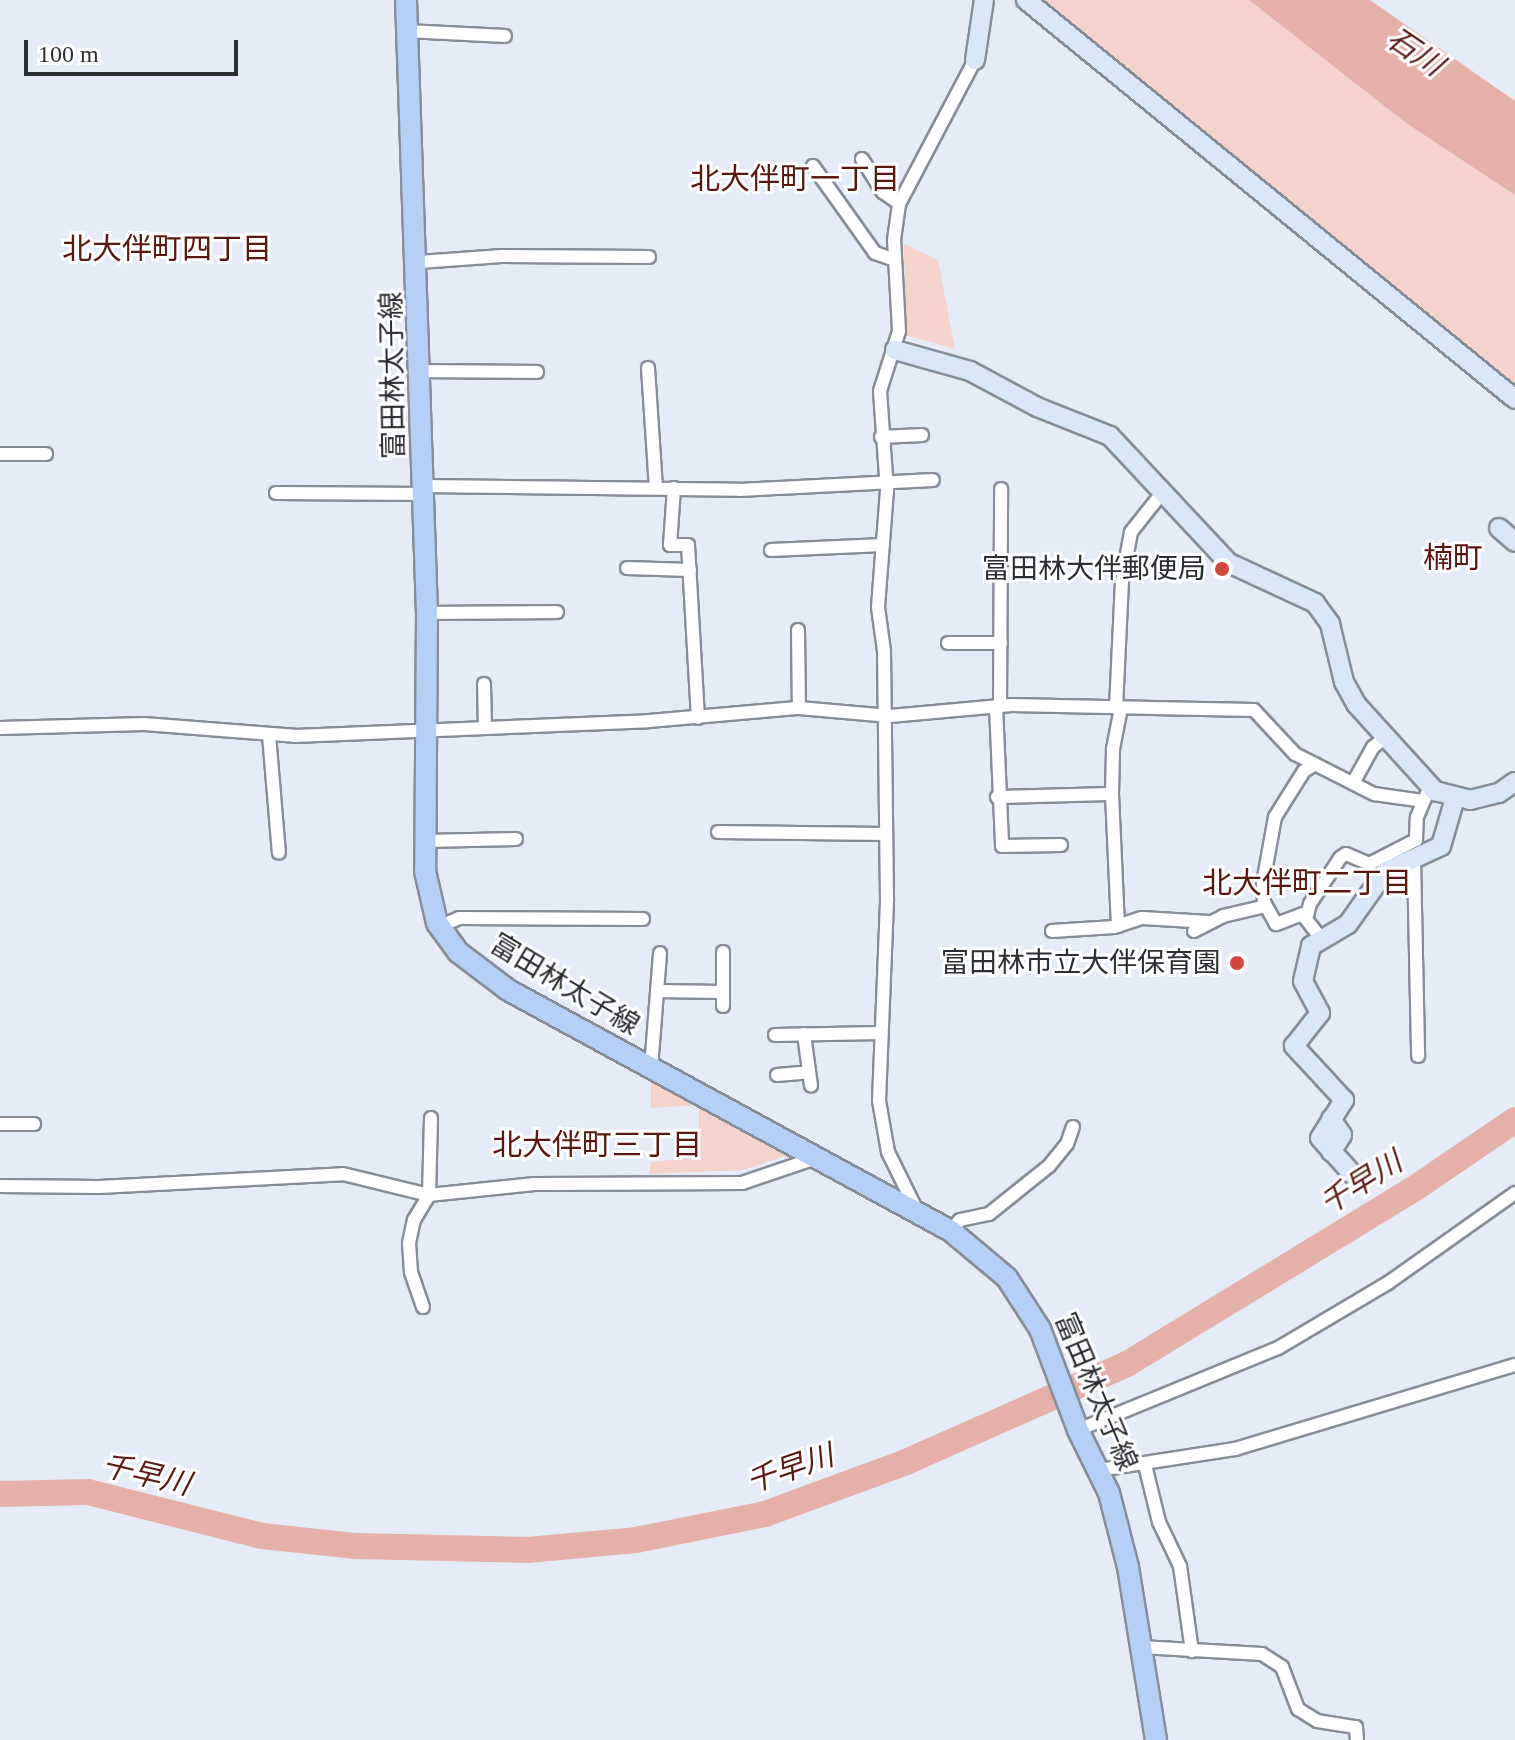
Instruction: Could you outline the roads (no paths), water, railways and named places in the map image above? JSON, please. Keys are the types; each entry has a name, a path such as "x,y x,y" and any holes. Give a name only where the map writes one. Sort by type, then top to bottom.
{"main road":[{"name":"富田林太子線","path":"406,0 419,262 427,613 425,841 427,884 439,927 458,952 493,981 951,1231 1016,1288 1050,1353 1077,1427 1099,1470 1121,1533 1156,1740"}],"street":[{"path":"918,1213 888,1152 880,1116 880,1033 887,898 885,715 878,607 886,482 880,391 895,350 900,317 895,260 899,203 975,60 984,0"},
{"path":"1026,0 1515,399"},
{"path":"407,31 505,36"},
{"path":"862,159 883,192 899,203"},
{"path":"813,166 875,253 895,260"},
{"path":"419,262 502,256 649,257"},
{"path":"895,350 970,371 1037,407 1110,436 1229,563 1322,609 1347,689 1427,795"},
{"path":"648,368 656,488"},
{"path":"420,371 537,372"},
{"path":"881,437 922,435"},
{"path":"0,454 46,454"},
{"path":"276,493 656,488 740,490 933,480"},
{"path":"674,488 670,545 688,545 698,718"},
{"path":"1001,489 997,797 1002,846 1061,845"},
{"path":"1118,926 1112,794 1122,581 1131,532 1162,493"},
{"path":"1499,528 1515,542"},
{"path":"771,550 883,545"},
{"path":"627,568 690,570"},
{"path":"427,613 557,612"},
{"path":"798,630 799,708"},
{"path":"948,643 1001,643"},
{"path":"484,684 485,727"},
{"path":"0,728 144,724 269,735 698,718 799,708 885,715 998,706 1254,710 1286,747 1386,797 1427,795 1485,798 1515,782"},
{"path":"269,735 279,853"},
{"path":"1353,783 1373,747 1385,738"},
{"path":"1308,912 1276,924 1266,906 1268,834 1304,771 1315,764"},
{"path":"997,797 1112,794"},
{"path":"1320,937 1306,919 1308,912 1346,854 1369,864 1416,840 1427,795"},
{"path":"1357,1179 1320,1138 1344,1100 1294,1046 1320,1013 1303,981 1311,946 1320,937 1340,931 1385,872 1441,846 1455,798"},
{"path":"718,832 884,834"},
{"path":"425,841 516,839"},
{"path":"1414,859 1418,1056"},
{"path":"1194,931 1209,922 1266,906"},
{"path":"439,927 459,918 643,919"},
{"path":"1052,931 1118,926 1142,918 1209,922"},
{"path":"723,952 723,1006"},
{"path":"651,1068 660,953"},
{"path":"657,991 722,992"},
{"path":"775,1035 880,1033"},
{"path":"777,1075 810,1079 804,1034"},
{"path":"423,1307 411,1272 409,1243 414,1220 429,1195 431,1118"},
{"path":"0,1124 34,1124"},
{"path":"951,1231 960,1220 989,1214 1049,1166 1067,1144 1073,1127"},
{"path":"0,1186 99,1187 343,1174 429,1195 534,1184 742,1183 817,1157"},
{"path":"1077,1427 1278,1348 1388,1283 1515,1193"},
{"path":"1099,1470 1235,1449 1515,1365"},
{"path":"1145,1465 1159,1522 1180,1566 1192,1651"},
{"path":"1141,1647 1262,1654 1282,1667 1298,1709 1317,1721 1356,1727 1357,1740"}],"water":[{"name":"石川","path":"1249,0 1370,0 1515,101 1515,195 1406,123"}],"waterway":[{"name":"千早川","path":"0,1494 88,1492 262,1536 356,1546 527,1550 636,1540 765,1514 906,1462 1127,1364 1414,1189 1515,1120"}],"place":[{"name":"富田林大伴郵便局","path":"1222,569"},
{"name":"富田林市立大伴保育園","path":"1237,963"}],"district":[{"name":"北大伴町一丁目","path":"795,179"},
{"name":"北大伴町四丁目","path":"167,249"},
{"name":"楠町","path":"1453,558"},
{"name":"北大伴町二丁目","path":"1307,883"},
{"name":"北大伴町三丁目","path":"597,1145"}]}
